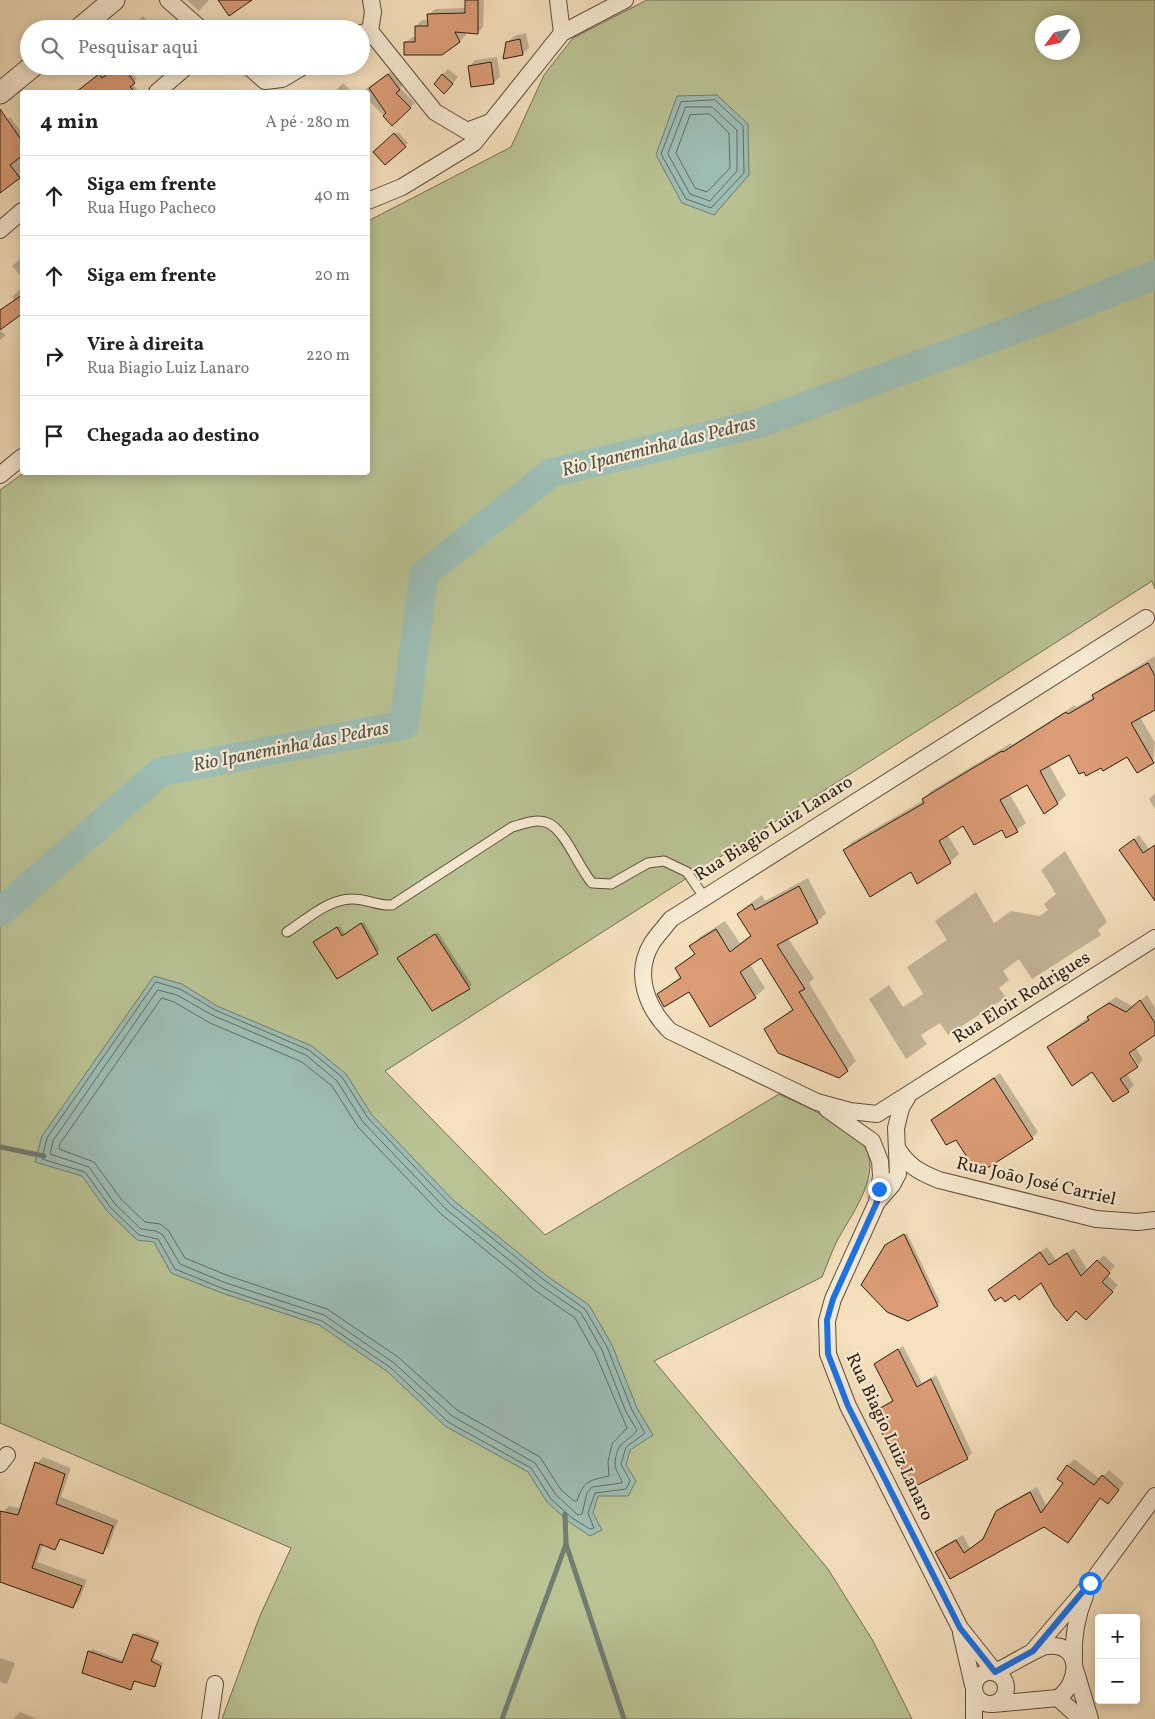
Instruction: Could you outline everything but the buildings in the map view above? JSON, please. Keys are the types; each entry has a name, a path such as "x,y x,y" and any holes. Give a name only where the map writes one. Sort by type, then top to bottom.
{"street":[{"path":"90,20 114,0"},
{"path":"168,0 191,20"},
{"path":"370,21 373,12 371,0"},
{"path":"558,0 562,33"},
{"path":"370,200 402,186 474,143 562,33 625,0"},
{"path":"370,37 435,112 467,131 490,122"},
{"path":"0,93 22,75"},
{"path":"159,90 177,75"},
{"path":"255,75 265,87 289,75"},
{"path":"0,230 20,213"},
{"path":"0,475 20,459"},
{"name":"Rua Biagio Luiz Lanaro","path":"882,1196 880,1161 872,1140 817,1102 670,1031 656,1017 647,998 644,977 645,960 651,944 671,919 704,897 1146,618"},
{"name":"Rua Eloir Rodrigues","path":"877,1114 1155,938"},
{"path":"896,1128 888,1115 877,1114 867,1124 866,1133 872,1140 880,1144 889,1141 895,1133 901,1108 911,1092"},
{"name":"Rua Biagio Luiz Lanaro","path":"817,1102 850,1111 877,1114"},
{"name":"Rua Biagio Luiz Lanaro","path":"896,1128 898,1174 882,1196 833,1299 827,1320 828,1354 848,1406 960,1628 995,1672"},
{"name":"Rua João José Carriel","path":"897,1148 907,1163 916,1171 939,1180 1096,1219 1138,1222 1155,1220"},
{"name":"Rua João José Carriel","path":"882,1196 910,1181 939,1180"},
{"path":"1033,1651 1090,1583 1155,1496"},
{"path":"1090,1583 1076,1622 1075,1666 1070,1688 1058,1698 996,1703 980,1701 974,1690 981,1674 995,1672 1045,1646 1054,1646 1065,1650 1075,1666 1090,1719"},
{"name":"Rua Biagio Luiz Lanaro","path":"960,1628 974,1690 974,1719"},
{"path":"987,1719 996,1703 1002,1699 1006,1689 1003,1679 995,1672"},
{"path":"210,1719 215,1684"},
{"path":"1058,1698 1081,1719"}],"lane":[{"path":"287,932 331,903 346,899 356,898 380,906 392,905 512,827 531,821 548,823 561,835 583,873 592,883 611,884 648,863 664,861 687,872 704,897"}],"green space":[{"path":"647,0 1155,0 1155,589 1152,581 385,1071 545,1235 779,1094 839,1124 859,1140 866,1149 870,1160 867,1184 862,1197 837,1241 822,1277 654,1361 828,1569 873,1641 912,1719 222,1719 259,1618 291,1548 0,1423 0,490 21,475 370,475 370,220 511,147 544,75 573,38"}],"water":[{"path":"717,95 748,124 749,175 714,215 682,203 656,155 677,96"},
{"path":"154,976 182,984 217,1006 312,1046 346,1074 372,1115 453,1200 547,1276 589,1305 612,1345 637,1408 653,1435 630,1450 626,1465 636,1481 628,1496 598,1496 593,1513 602,1530 590,1536 569,1522 547,1502 528,1472 445,1426 388,1372 319,1325 222,1293 171,1273 154,1242 137,1240 107,1211 82,1176 35,1162 42,1136"}],"waterway":[{"name":"Rio Ipaneminha das Pedras","path":"0,912 160,772 404,725 424,574 551,473 760,423 1038,321 1155,275"},
{"path":"0,1147 44,1156"},
{"path":"565,1514 566,1544 624,1719"},
{"path":"502,1719 566,1544"}],"route":[{"path":"879,1189 877,1202 833,1299 827,1320 826,1338 828,1354 836,1379 848,1406 960,1628 995,1672 1033,1651 1090,1583"}]}
